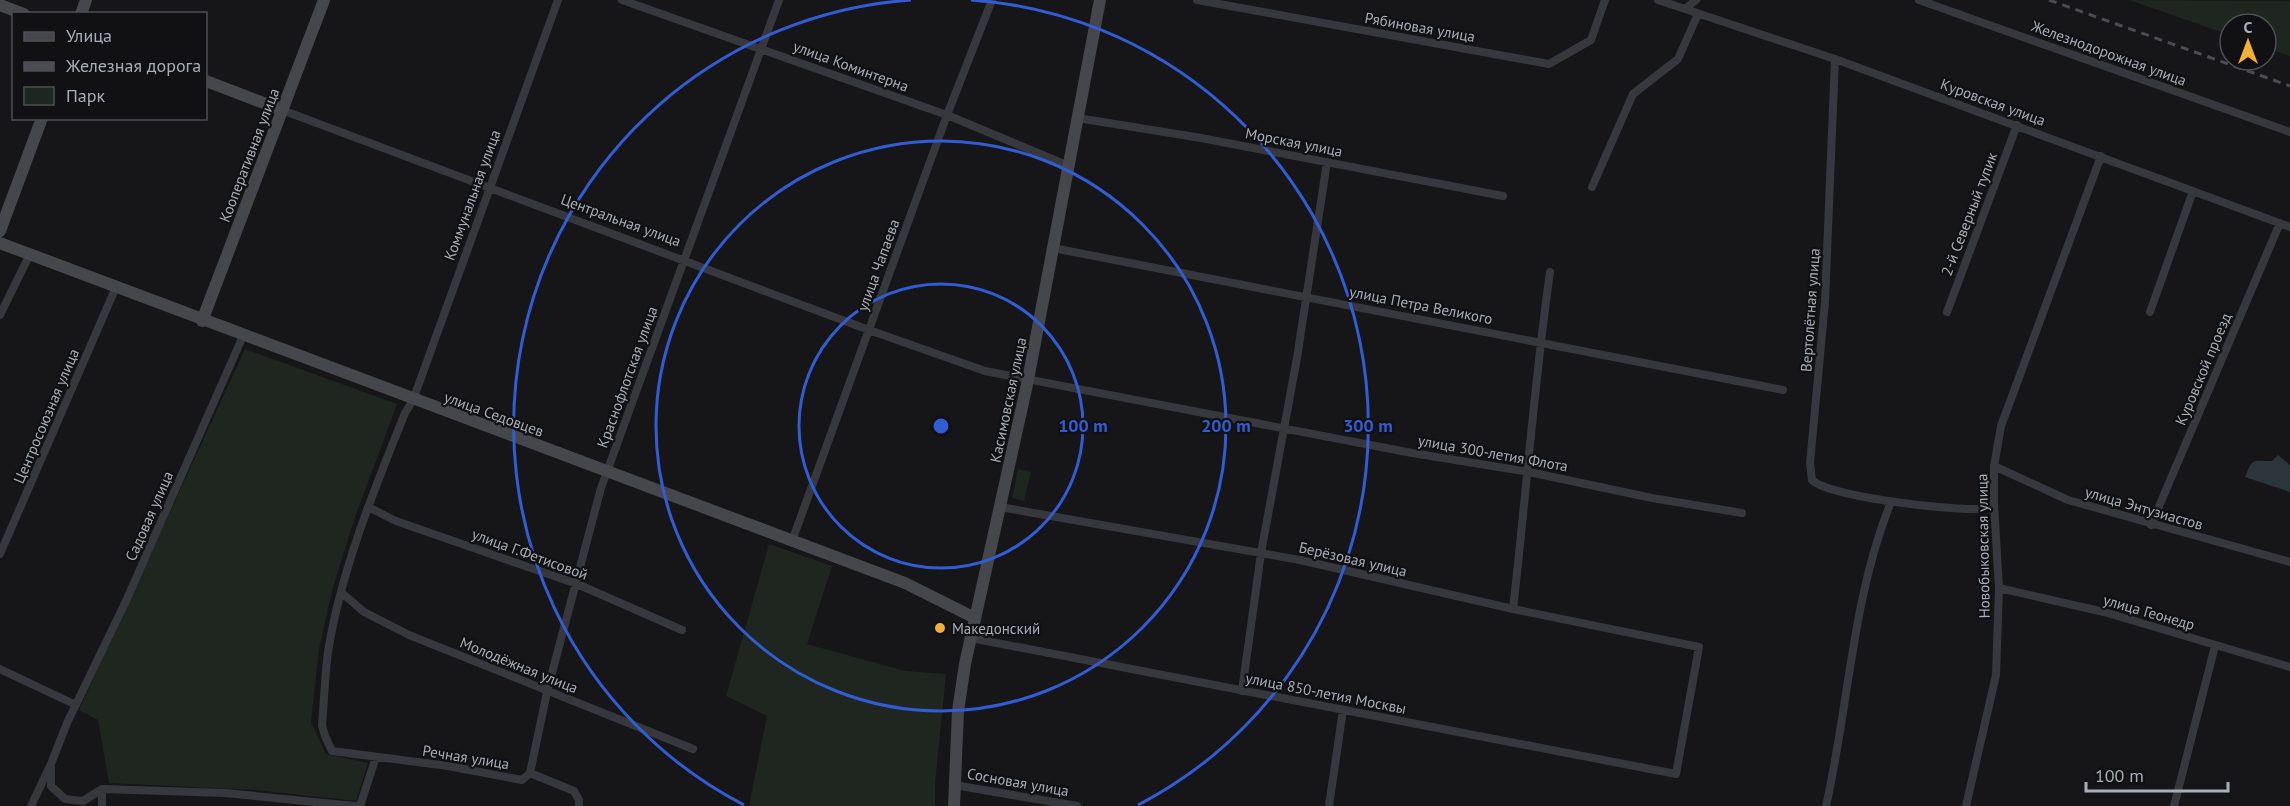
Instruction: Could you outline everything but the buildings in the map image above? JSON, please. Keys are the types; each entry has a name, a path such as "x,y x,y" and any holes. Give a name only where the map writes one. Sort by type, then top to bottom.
{"street":[{"name":"Кооперативная улица","path":"202,321 324,0"},
{"name":"Коммунальная улица","path":"332,750 322,725 328,652 342,593 368,507 405,413 414,400 558,0"},
{"name":"улица Коминтерна","path":"622,0 947,115 1069,166"},
{"name":"Краснофлотская улица","path":"530,773 548,692 602,488 779,0"},
{"name":"улица Чапаева","path":"792,541 947,115 992,0"},
{"name":"Касимовская улица","path":"954,806 958,711 971,638 1028,380 1100,0"},
{"name":"Рябиновая улица","path":"1197,0 1549,64 1591,40 1605,0"},
{"path":"1658,0 1685,9 1696,0"},
{"name":"Железнодорожная улица","path":"1919,0 2290,132"},
{"path":"0,5 19,12"},
{"name":"Куровская улица","path":"1685,9 1835,59 2290,226"},
{"path":"1592,187 1633,94 1678,59 1698,14"},
{"name":"Вертолётная улица","path":"1835,59 1825,302 1811,476 1817,484 1891,501 1978,509 1994,504"},
{"name":"Центральная улица","path":"207,81 868,330 984,371 1028,380"},
{"name":"Морская улица","path":"1078,118 1201,138 1503,196"},
{"path":"0,231 41,120"},
{"name":"2-й Северный тупик","path":"1947,312 2017,125"},
{"name":"Новобыковская улица","path":"1966,806 1996,675 2000,588 1994,504 1994,465 2001,426 2101,156"},
{"path":"1242,691 1261,553 1307,296 1328,162"},
{"path":"2150,312 2193,191"},
{"name":"Куровской проезд","path":"2151,525 2280,223"},
{"name":"улица Седовцев","path":"0,243 202,321 905,583 975,618"},
{"name":"улица Петра Великого","path":"1053,248 1783,390"},
{"path":"0,315 30,254"},
{"path":"1513,609 1540,342 1550,272"},
{"name":"Центросоюзная улица","path":"0,554 116,287"},
{"name":"Садовая улица","path":"31,806 126,601 243,336"},
{"name":"улица 300-летия Флота","path":"1028,380 1742,513"},
{"name":"улица Энтузиастов","path":"1994,465 2068,500 2290,562"},
{"path":"1826,806 1868,575 1877,536 1891,501"},
{"name":"улица Г.Фетисовой","path":"368,507 396,521 577,584 682,630"},
{"name":"Берёзовая улица","path":"1000,507 1300,560 1513,609 1699,648 1676,774"},
{"name":"улица Геонедр","path":"2000,588 2104,612 2290,667"},
{"name":"Молодёжная улица","path":"342,593 364,612 409,635 693,749"},
{"name":"улица 850-летия Москвы","path":"971,638 1676,774"},
{"path":"2174,806 2215,646"},
{"path":"0,669 76,705"},
{"path":"1329,806 1343,710"},
{"name":"Речная улица","path":"332,750 448,766 522,780 530,773 574,791 579,800 579,806"},
{"path":"360,806 376,757"},
{"path":"51,764 51,786 65,799 83,801 102,789 225,793 355,806"},
{"name":"Сосновая улица","path":"954,785 1077,806"},
{"path":"102,789 102,806"}],"green space":[{"path":"2129,0 2290,1 2290,56 2278,52 2278,12 2218,12 2218,31"},
{"path":"245,349 397,404 354,520 333,587 319,649 311,722 326,754 368,763 356,801 256,790 109,783 98,720 79,710"},
{"path":"1018,469 1031,472 1024,501 1012,498"},
{"path":"769,544 832,566 807,644 905,671 946,674 935,783 935,806 749,806 767,716 726,696"}],"shaded area":[{"path":"2278,455 2290,465 2290,492 2245,477 2252,463 2272,461"}],"railway":[{"path":"2049,0 2290,86"}],"place":[{"name":"Македонский","path":"940,628"}]}
